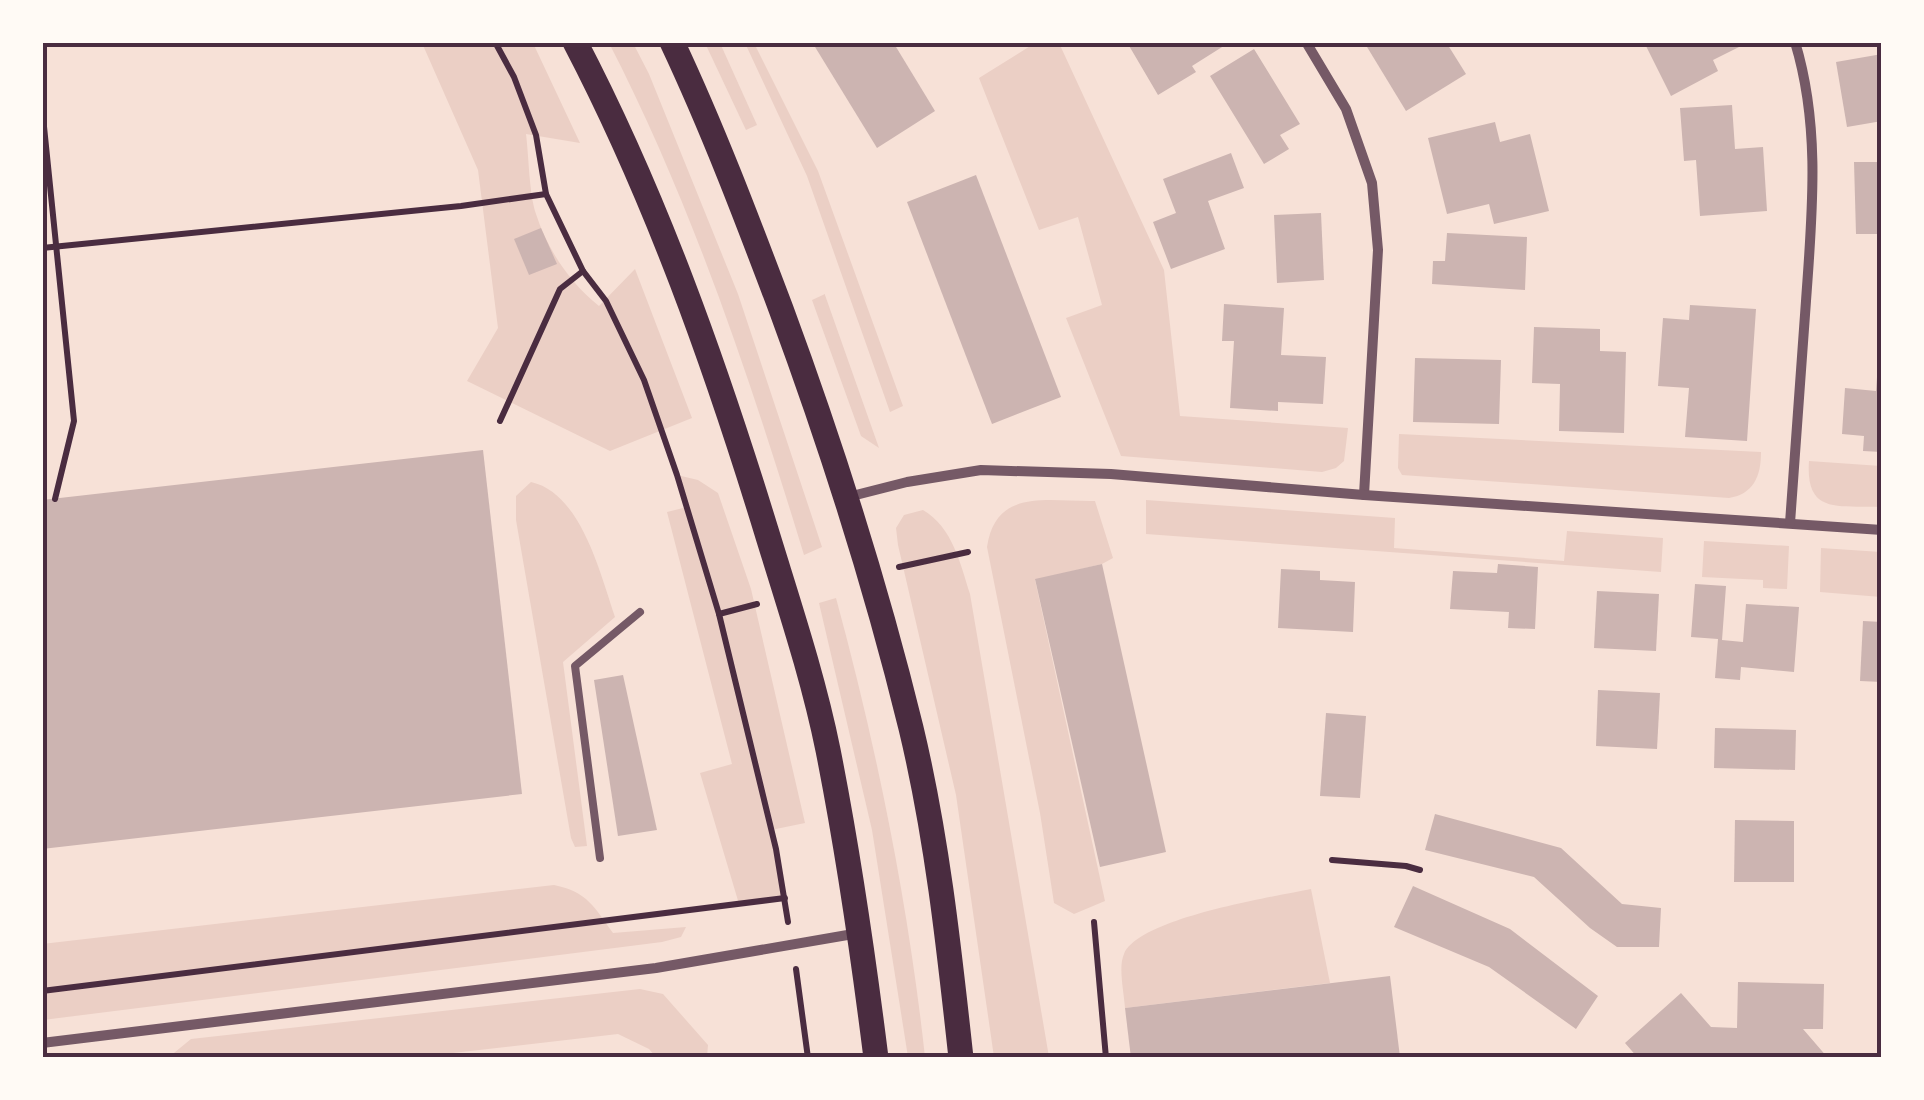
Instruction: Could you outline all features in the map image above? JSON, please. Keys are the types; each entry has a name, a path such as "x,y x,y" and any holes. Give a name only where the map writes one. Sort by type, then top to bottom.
{"main road":[{"path":"574,42 616,120 661,231 740,446 786,596 827,746 860,933 876,1058"},
{"path":"672,42 741,203 848,497 870,574 912,732 950,954 961,1058"}],"street":[{"path":"1306,42 1346,108 1372,183 1378,250 1364,495"},
{"path":"1790,524 1812,219 1813,154 1808,96 1795,42"},
{"path":"848,497 981,470 1111,474 1882,530"},
{"path":"42,1043 656,968 860,933"}],"lane":[{"path":"600,858 575,666 640,612"}],"path":[{"path":"42,991 784,898 719,614 688,508 644,380 606,301 583,271 546,194 536,135 514,76 496,42"},
{"path":"42,107 74,421 55,499"},
{"path":"42,248 546,194"},
{"path":"500,421 560,290 583,271"},
{"path":"870,574 968,552"},
{"path":"719,614 786,596"},
{"path":"1332,860 1420,870"},
{"path":"1094,922 1106,1058"},
{"path":"800,991 808,1058"}],"shaded area":[{"path":"422,43 533,43 580,143 526,134 532,196 541,227 569,276 599,306 635,269 692,418 610,451 467,381 498,328 478,170"},
{"path":"609,43 633,43 649,74 738,294 822,547 804,555 718,294 667,166"},
{"path":"705,43 720,43 757,125 746,130"},
{"path":"745,43 754,43 818,171 903,406 890,412 807,176"},
{"path":"1035,43 1059,43 1164,270 1180,416 1348,428 1344,461 1336,468 1322,472 1121,456 1066,318 1102,305 1078,217 1039,230 979,78"},
{"path":"825,294 879,448 861,436 812,300"},
{"path":"1399,434 1761,452 1761,461 1750,488 1729,498 1402,475 1398,468"},
{"path":"1809,461 1881,466 1881,507 1839,506 1819,499 1809,479"},
{"path":"677,475 698,480 718,493 751,589 805,823 771,830 785,898 739,904 700,773 732,764 667,512 687,507"},
{"path":"531,482 548,489 576,518 595,558 615,617 563,662 587,846 575,847 571,838 516,520 516,496"},
{"path":"1043,500 1095,501 1113,558 1035,580 1105,901 1074,914 1054,903 987,547 992,528 1013,506"},
{"path":"1146,500 1395,518 1394,548 1564,561 1567,531 1663,538 1661,572 1146,534"},
{"path":"923,510 948,536 970,594 1049,1057 994,1057 956,795 898,545 896,528 904,515"},
{"path":"1704,541 1789,546 1787,589 1763,588 1763,580 1702,577"},
{"path":"1821,548 1881,552 1881,597 1820,592"},
{"path":"836,598 890,826 925,1057 908,1057 872,830 819,603"},
{"path":"554,885 583,896 613,933 686,927 681,937 662,942 43,1020 42,944"},
{"path":"1311,889 1330,983 1125,1008 1122,959 1135,941 1208,911"},
{"path":"640,989 663,994 708,1045 707,1057 656,1057 649,1049 618,1034 409,1058 169,1057 191,1039"}],"building":[{"path":"812,42 893,42 935,111 877,148"},
{"path":"1230,42 1192,66 1196,72 1158,95 1128,44"},
{"path":"1364,42 1446,42 1466,74 1406,111"},
{"path":"1644,42 1747,43 1713,60 1718,71 1671,96"},
{"path":"1254,49 1300,124 1280,135 1289,149 1264,164 1210,76"},
{"path":"1882,54 1882,121 1847,127 1836,62"},
{"path":"1732,105 1735,149 1763,147 1767,211 1700,216 1696,160 1684,161 1680,108"},
{"path":"1495,122 1500,142 1530,134 1549,211 1494,224 1489,204 1447,214 1428,138"},
{"path":"1231,153 1244,188 1208,201 1225,249 1171,269 1153,222 1176,213 1163,179"},
{"path":"1854,162 1882,162 1882,234 1856,234"},
{"path":"976,175 1061,397 992,424 907,202"},
{"path":"1321,213 1324,280 1277,283 1274,215"},
{"path":"541,228 557,264 529,275 514,239"},
{"path":"1447,233 1527,237 1525,290 1432,284 1433,261 1445,261"},
{"path":"1224,304 1284,308 1281,355 1326,357 1323,404 1278,402 1278,411 1230,408 1234,341 1222,341"},
{"path":"1690,305 1756,309 1747,441 1685,437 1689,388 1658,386 1663,318 1689,320"},
{"path":"1534,327 1600,329 1600,351 1626,352 1624,433 1559,431 1560,384 1532,383"},
{"path":"1415,358 1501,360 1499,424 1413,422"},
{"path":"1877,377 1882,377 1882,452 1863,451 1864,436 1842,434 1845,388 1876,391"},
{"path":"483,450 522,794 42,849 42,500"},
{"path":"1102,564 1166,852 1100,867 1035,579"},
{"path":"1498,564 1538,567 1535,629 1508,628 1509,612 1450,609 1453,571 1497,573"},
{"path":"1281,569 1320,571 1320,580 1355,582 1353,632 1278,628"},
{"path":"1695,584 1726,586 1722,640 1743,642 1746,604 1799,607 1794,672 1741,667 1740,680 1715,678 1718,639 1691,637"},
{"path":"1597,591 1659,594 1656,651 1594,648"},
{"path":"1863,621 1882,622 1882,682 1860,681"},
{"path":"623,675 657,830 618,836 594,680"},
{"path":"1598,690 1660,693 1657,749 1596,746"},
{"path":"1326,713 1366,716 1360,798 1320,796"},
{"path":"1715,728 1796,730 1795,770 1714,768"},
{"path":"1435,814 1561,848 1622,904 1661,908 1659,947 1617,947 1534,877 1425,850"},
{"path":"1735,820 1794,821 1794,882 1734,882"},
{"path":"1413,886 1510,929 1598,996 1576,1029 1489,967 1394,927"},
{"path":"1390,976 1400,1057 1131,1058 1125,1008"},
{"path":"1738,982 1824,984 1823,1029 1803,1029 1828,1058 1638,1058 1625,1043 1681,993 1711,1027 1737,1028"}]}
